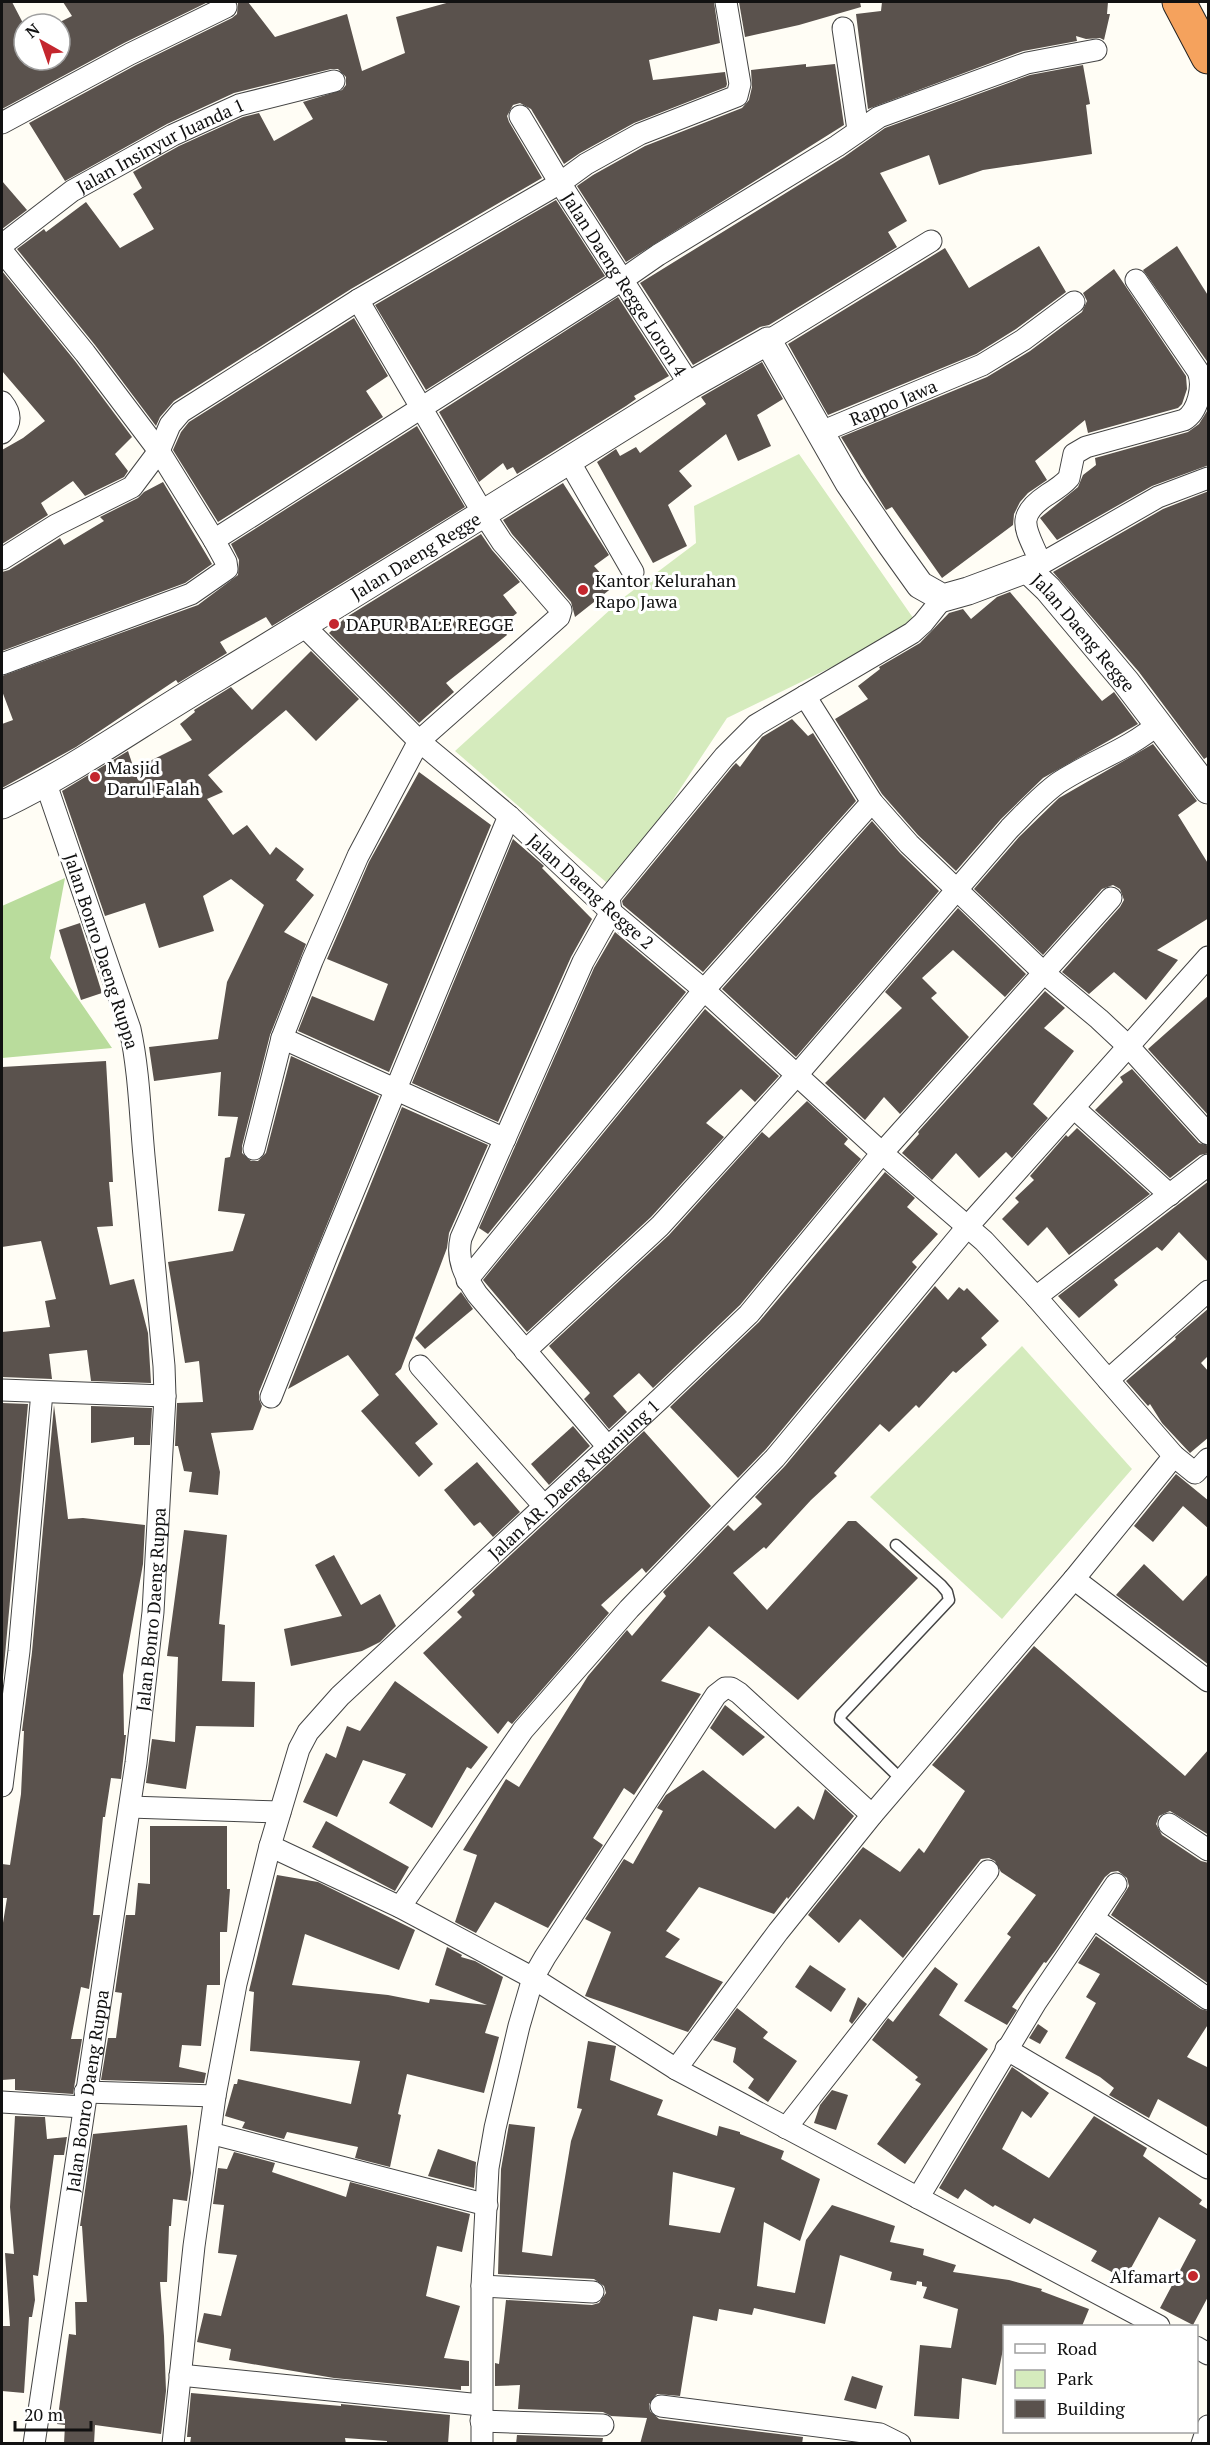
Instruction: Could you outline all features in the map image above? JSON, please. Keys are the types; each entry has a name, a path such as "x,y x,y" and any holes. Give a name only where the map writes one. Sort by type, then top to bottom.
{"highway":[{"path":"1179,2 1209,57"}],"street":[{"path":"2,559 56,525 132,488 159,451 170,425 181,412 358,300 560,183 586,164 636,137 737,96 740,84 726,2"},
{"path":"2,123 129,54 226,7"},
{"path":"843,28 858,130"},
{"path":"214,540 658,255 837,146 879,117 1027,63 1096,50"},
{"name":"Jalan Insinyur Juanda 1","path":"2,245 72,191 173,135 238,105 334,81"},
{"name":"Jalan Daeng Regge Loron 4","path":"520,116 560,183 690,385"},
{"name":"Jalan Daeng Regge","path":"2,805 46,784 690,385 768,341 931,242"},
{"path":"2,252 86,353 159,451 214,540 226,562 227,569 191,594 2,664"},
{"path":"1136,280 1198,371 1200,384 1194,412 1184,420 1086,447 1074,454 1069,478 1032,505 1025,518 1034,566 1158,497 1209,478"},
{"path":"254,1149 282,1038 312,961 358,856 420,741 559,617 561,610 523,567 483,513 358,300"},
{"name":"Rappo Jawa","path":"821,432 982,365 1023,340 1074,302"},
{"path":"608,1447 467,1280 458,1251 461,1238 583,962 611,912 609,897 724,757 756,725 912,633 943,598 920,585 849,483 768,341"},
{"path":"2,402 10,415 8,426 2,433"},
{"path":"569,460 633,572"},
{"name":"Jalan Daeng Regge","path":"943,598 1034,566 1048,589 1159,723 1209,790"},
{"name":"Jalan Daeng Regge 2","path":"303,625 420,741 509,816 611,912 704,990 882,1153 969,1226 1036,1297 1174,1456 1204,1472"},
{"path":"806,696 872,802 956,891 1044,973 1129,1047 1209,1134"},
{"path":"525,1351 660,1226 796,1076 1010,828 1051,788 1133,744 1159,723"},
{"name":"Jalan Bonro Daeng Ruppa","path":"33,2444 130,1807 153,1612 165,1396 138,1068 134,1047 130,1029 46,784"},
{"path":"467,1280 704,990 872,802"},
{"path":"271,1397 509,816"},
{"name":"Jalan AR. Daeng Ngunjung 1","path":"173,2444 215,2096 236,1984 270,1846 299,1749 308,1732 322,1715 661,1398 763,1298 882,1153 1112,898"},
{"path":"400,1906 523,1730 622,1617 775,1458 969,1226 1209,957"},
{"path":"282,1038 505,1139"},
{"path":"1074,1108 1170,1195"},
{"path":"1036,1297 1209,1165"},
{"path":"1108,1380 1209,1290"},
{"path":"420,1366 544,1506"},
{"path":"2,1390 35,1389 42,1392 165,1396"},
{"path":"2,1786 10,1649 42,1392"},
{"path":"676,2068 778,1932 872,1815 1074,1579 1174,1456"},
{"path":"1074,1579 1209,1681"},
{"path":"482,2444 482,2286 488,2168 519,2026 534,1978 686,1738 716,1695 725,1688 732,1688 740,1693 872,1815"},
{"path":"130,1807 280,1812"},
{"path":"1169,1824 1209,1850"},
{"path":"270,1846 400,1906 534,1978 676,2068 1157,2325"},
{"path":"786,2128 988,1871"},
{"path":"918,2198 1006,2049 1116,1884"},
{"path":"1093,1918 1209,1999"},
{"path":"1006,2049 1209,2168"},
{"path":"2,2102 215,2096"},
{"path":"210,2133 487,2205"},
{"path":"482,2286 593,2292"},
{"path":"180,2375 481,2413 603,2425"},
{"path":"661,2406 880,2434 900,2444"},
{"path":"1202,2444 1209,2426"}],"lane":[{"path":"896,1545 941,1585 947,1592 949,1600 841,1715 840,1720 902,1780"}],"green space":[{"path":"799,454 918,625 727,718 614,889 455,751 623,598 696,543 694,506"},
{"path":"65,878 50,958 112,1048 2,1058 2,906"},
{"path":"1022,1346 1132,1469 1002,1619 870,1497"}],"building":[{"path":"2,2 12,2 17,12 12,12 12,72 70,72 2,109"},
{"path":"63,2 208,2 72,71 72,12 69,12"},
{"path":"238,2 248,2 275,37 347,14 362,71 405,53 396,17 450,2 714,2 720,43 649,60 653,80 725,72 727,84 726,87 634,123 564,164 531,109 520,103 513,105 507,116 509,122 542,178 351,289 174,401 160,417 156,426 95,345 17,249 44,229 46,232 86,202 120,248 154,229 133,194 142,188 133,172 179,146 243,117 259,113 274,141 313,119 303,102 342,90 346,85 346,77 338,69 331,69 234,93 167,124 65,181 29,123 136,65 232,18 237,14"},
{"path":"739,2 860,2 861,7 799,25 745,37"},
{"path":"882,2 1108,2 1107,14 1110,14 1104,40 1076,36 1077,41 1023,51 868,109 856,14 881,11"},
{"path":"806,64 806,67 835,64 844,125 626,262 577,186 645,146 742,108 749,100 752,87 751,70"},
{"path":"1083,65 1090,104 1086,105 1092,154 983,170 939,185 929,155 880,173 907,221 888,232 897,247 769,325 760,327 693,365 640,283 844,157 885,128 1030,75"},
{"path":"2,181 27,210 2,229"},
{"path":"556,200 605,276 426,390 375,305"},
{"path":"1039,246 1066,292 1016,329 976,354 828,415 788,344 945,248 969,288"},
{"path":"1177,246 1209,297 1209,364 1143,270"},
{"path":"1114,269 1186,376 1187,389 1182,404 1178,408 1088,433 1085,420 1035,461 1047,480 1028,493 1020,502 1014,514 1013,525 942,578 892,507 886,510 841,437 987,377 1030,351 1082,312 1087,301 1083,293"},
{"path":"2,271 75,361 132,437 115,454 128,471 124,477 85,496 73,481 41,503 48,515 2,544 2,450 45,421 2,371"},
{"path":"618,297 669,376 634,396 636,399 626,406 517,474 513,467 507,470 503,463 479,482 439,412"},
{"path":"354,318 388,376 366,391 383,417 218,522 173,450 181,432 189,422"},
{"path":"762,362 783,399 757,415 771,446 738,461 726,434 679,471 692,486 668,505 687,546 653,563 597,462 616,449 620,456 636,447 640,453 706,404 701,397"},
{"path":"1209,408 1209,465 1152,486 1057,540 1040,518 1078,487 1083,475 1096,465 1095,458 1188,432 1199,424"},
{"path":"417,426 465,507 272,626 266,617 220,642 227,653 178,683 176,680 76,747 2,788 2,724 13,720 2,691 2,676 198,605 238,575 239,560 231,544"},
{"path":"163,482 212,564 185,583 2,651 2,572 9,570 60,538 64,545 104,521 100,517 138,498 144,492"},
{"path":"563,483 609,555 594,566 613,587 575,617 571,602 512,534 503,520"},
{"path":"1209,491 1209,756 1204,759 1139,672 1053,572 1163,509"},
{"path":"481,534 520,582 503,595 517,613 501,626 507,635 446,683 454,692 419,723 329,633 345,618"},
{"path":"1010,592 1102,701 1114,692 1138,724 1043,778 1001,819 956,871 918,835 882,794 835,719 868,699 858,686 880,669 879,667 920,643 949,613 963,609 971,619 997,597"},
{"path":"311,651 359,699 316,741 286,710 208,775 223,792 207,799 233,835 247,825 270,855 276,847 304,869 296,880 314,895 284,932 306,944 270,1035 242,1153 251,1161 258,1161 266,1153 291,1056 379,1096 259,1392 262,1406 253,1430 211,1433 220,1472 218,1495 189,1492 192,1472 184,1471 178,1446 175,1446 177,1403 203,1402 199,1361 185,1363 168,1262 233,1251 245,1214 218,1211 225,1158 230,1157 238,1117 218,1116 221,1072 154,1081 149,1047 218,1039 227,982 264,905 231,879 203,896 214,931 159,948 145,903 105,916 62,791 128,751 134,769 192,740 180,724 195,712 194,710 231,687 252,710"},
{"path":"792,719 808,736 813,733 856,801 703,972 623,905 622,901 733,766 736,763 740,767 762,737"},
{"path":"1153,744 1197,801 1178,815 1209,865 1209,918 1157,950 1178,960 1146,1000 1114,972 1089,994 1062,972 1120,907 1124,900 1120,889 1113,885 1102,889 1043,955 974,889 1019,837 1059,798"},
{"path":"419,772 491,825 389,1072 298,1031 312,996 374,1021 388,984 327,959 369,862"},
{"path":"872,821 900,853 939,891 796,1057 722,989"},
{"path":"513,839 544,866 542,868 592,919 571,957 498,1122 412,1083"},
{"path":"958,908 1026,974 1005,997 953,950 922,978 937,993 931,998 969,1037 900,1114 884,1097 865,1120 825,1083 902,1008 885,992"},
{"path":"80,923 102,993 81,1000 59,930"},
{"path":"615,932 686,992 488,1234 479,1228 594,968"},
{"path":"1045,991 1065,1008 1044,1028 1074,1051 1033,1104 1048,1118 1012,1158 1006,1152 979,1178 956,1153 932,1180 902,1153 919,1134 918,1132"},
{"path":"1209,995 1209,1116 1148,1049"},
{"path":"705,1009 779,1076 755,1102 741,1089 706,1123 724,1137 651,1217 527,1332 483,1280"},
{"path":"106,1061 113,1182 109,1182 113,1226 97,1227 110,1285 134,1279 148,1333 151,1383 91,1381 87,1350 49,1354 52,1379 2,1377 2,1332 50,1327 45,1301 56,1299 41,1241 2,1247 2,1067"},
{"path":"1132,1069 1199,1143 1209,1146 1209,1153 1200,1155 1170,1178 1095,1110 1123,1082 1120,1077"},
{"path":"807,1101 848,1139 844,1144 861,1159 740,1305 653,1388 639,1373 613,1396 627,1412 609,1429 584,1399 590,1393 549,1346 669,1235 762,1132 769,1138"},
{"path":"402,1107 488,1145 449,1233 447,1248 401,1369 395,1374 438,1424 415,1443 433,1464 419,1477 361,1411 379,1395 348,1355 288,1389"},
{"path":"1077,1128 1150,1194 1069,1255 1047,1227 1028,1246 1002,1219 1019,1202 1015,1198 1034,1180 1030,1176 1066,1135 1068,1137"},
{"path":"885,1172 915,1198 907,1207 938,1234 912,1262 917,1267 766,1449 738,1478 670,1407 759,1322"},
{"path":"1209,1181 1209,1263 1179,1232 1162,1251 1157,1247 1114,1280 1118,1285 1079,1318 1058,1296"},
{"path":"935,1286 948,1300 959,1287 964,1291 967,1288 999,1321 981,1338 987,1345 956,1373 953,1371 919,1408 916,1405 889,1432 880,1424 834,1473 837,1476 811,1500 766,1549 764,1547 733,1573 767,1610 848,1521 856,1521 918,1578 798,1700 709,1626 661,1681 701,1694 634,1795 624,1788 593,1838 603,1845 548,1928 495,1902 476,1933 455,1922 477,1855 463,1850 506,1779 519,1787 588,1676 627,1630 632,1636 666,1596 663,1592 728,1525 734,1531 762,1504 755,1497 785,1466"},
{"path":"461,1292 473,1309 425,1349 415,1338"},
{"path":"1209,1308 1209,1355 1201,1363 1209,1372 1209,1437 1190,1453 1162,1423 1150,1404 1148,1406 1126,1381"},
{"path":"2,1403 28,1404 2,1688"},
{"path":"54,1405 68,1519 83,1518 145,1525 143,1564 123,1675 124,1735 126,1735 121,1779 111,1778 105,1817 103,1817 93,1915 100,1915 89,1989 81,1987 71,2039 82,2039 73,2094 15,2090 15,2079 2,2080 2,1929 7,1898 2,1898 2,1864 10,1865 21,1794 24,1731 22,1731 32,1652"},
{"path":"91,1406 152,1408 150,1445 134,1445 134,1437 91,1443"},
{"path":"573,1426 590,1446 549,1485 531,1464"},
{"path":"644,1431 711,1506 646,1573 642,1568 601,1605 609,1613 512,1724 508,1721 498,1734 423,1653 462,1617 457,1612 475,1595 472,1591"},
{"path":"477,1462 520,1512 493,1537 480,1522 474,1526 444,1490"},
{"path":"1176,1474 1209,1501 1209,1529 1183,1506 1153,1542 1134,1526"},
{"path":"184,1530 227,1535 219,1624 225,1625 222,1681 255,1682 254,1727 196,1726 186,1789 146,1783 152,1739 175,1742 178,1657 167,1656"},
{"path":"334,1555 361,1605 380,1594 396,1626 380,1642 362,1651 291,1666 284,1629 342,1616 315,1565"},
{"path":"1144,1564 1183,1601 1209,1573 1209,1665 1116,1595"},
{"path":"1034,1646 1185,1776 1209,1749 1209,1835 1170,1811 1159,1816 1156,1824 1162,1835 1201,1861 1209,1863 1209,1984 1111,1915 1129,1886 1127,1878 1118,1871 1111,1872 1105,1877 1055,1951 1046,1963 1044,1962 1012,2007 1017,2010 1007,2025 964,2001 1011,1937 1007,1934 1036,1895 1001,1872 995,1861 989,1858 981,1859 903,1958 860,1919 839,1943 808,1915 863,1847 900,1872 919,1848 924,1853 965,1791 932,1765"},
{"path":"395,1681 488,1747 471,1769 467,1767 432,1828 389,1803 406,1774 363,1760 337,1817 303,1802 326,1753 336,1758 347,1726 360,1731"},
{"path":"725,1705 765,1737 743,1756 710,1728"},
{"path":"703,1770 775,1829 798,1806 814,1820 825,1789 854,1816 774,1914 699,1887 666,1931 680,1939 665,1957 723,1982 688,2032 585,1996 611,1932 585,1919 624,1859 633,1864 663,1811 657,1808 666,1795"},
{"path":"326,1821 409,1867 395,1891 312,1847"},
{"path":"150,1826 227,1826 227,1889 230,1889 227,1932 220,1932 220,1985 207,1985 201,2046 182,2045 179,2067 206,2073 204,2083 101,2080 108,2038 116,2038 122,1993 115,1992 126,1915 135,1915 138,1883 150,1884"},
{"path":"277,1875 318,1882 415,1930 399,1970 305,1934 292,1985 388,1995 429,2003 430,1999 487,2005 435,1985 447,1947 462,1955 461,1957 475,1961 503,1977 485,2033 499,2037 484,2093 407,2074 390,2167 355,2158 358,2147 287,2132 284,2139 242,2128 245,2122 225,2116 234,2084 237,2084 238,2079 351,2104 360,2061 250,2051 254,1992 249,1991"},
{"path":"1096,1936 1201,2009 1209,2011 1209,2023 1187,2057 1209,2068 1209,2128 1158,2099 1149,2118 1109,2095 1114,2088 1100,2077 1065,2058 1096,2003 1086,1997 1100,1974 1078,1963"},
{"path":"810,1965 846,1989 831,2012 795,1987"},
{"path":"935,1967 958,1984 939,2015 988,2049 905,2164 877,2144 921,2084 915,2080 918,2077 872,2040 888,2018 893,2022"},
{"path":"858,1997 867,2004 852,2024 849,2021"},
{"path":"737,2008 768,2032 763,2038 797,2061 768,2102 748,2088 754,2079 733,2062 736,2048 713,2040"},
{"path":"1038,2024 1048,2031 1040,2044 1029,2038"},
{"path":"588,2041 616,2046 610,2080 663,2100 657,2115 717,2136 719,2126 740,2132 740,2134 784,2151 781,2159 820,2179 800,2241 764,2222 757,2286 795,2293 806,2240 832,2205 895,2226 890,2242 924,2249 923,2255 956,2265 953,2272 1009,2280 1042,2289 1041,2291 1089,2309 1082,2325 1003,2325 1003,2349 996,2385 962,2378 959,2419 914,2416 920,2345 951,2348 958,2309 923,2298 927,2287 922,2286 922,2282 917,2281 916,2285 890,2280 892,2272 840,2255 825,2324 754,2308 752,2315 719,2309 717,2321 693,2316 680,2396 657,2394 649,2404 650,2411 659,2419 803,2437 802,2444 640,2444 647,2418 611,2416 603,2412 518,2409 520,2385 495,2386 495,2363 499,2364 506,2300 592,2305 599,2303 606,2293 604,2286 594,2279 498,2274 501,2169 509,2124 535,2127 522,2252 552,2256 571,2141 582,2109 577,2108","holes":["673,2172 735,2188 720,2233 669,2225"]},
{"path":"1012,2067 1049,2093 1031,2118 1022,2111 1002,2149 1049,2178 1094,2116 1147,2148 1143,2156 1202,2200 1199,2204 1209,2210 1209,2295 1193,2325 1160,2308 1196,2240 1159,2217 1125,2279 1091,2261 1097,2251 1034,2218 1030,2224 995,2205 993,2207 965,2189 958,2199 939,2188"},
{"path":"832,2090 848,2095 836,2130 814,2123 820,2105"},
{"path":"15,2116 45,2117 47,2139 67,2137 64,2155 54,2155 38,2276 33,2275 35,2300 32,2317 29,2317 24,2393 2,2391 2,2326 10,2326 5,2253 14,2254 10,2207"},
{"path":"187,2125 191,2173 187,2201 173,2199 171,2226 169,2226 167,2282 160,2282 166,2391 161,2434 95,2425 94,2444 64,2444 65,2425 57,2424 69,2334 76,2335 75,2302 87,2302 82,2226 80,2226 93,2134"},
{"path":"438,2149 476,2162 474,2188 428,2176"},
{"path":"234,2152 275,2163 272,2172 346,2197 350,2182 470,2214 462,2252 437,2246 426,2296 460,2306 444,2358 469,2361 469,2386 461,2386 461,2390 334,2378 229,2360 231,2349 197,2342 204,2313 221,2316 237,2255 218,2253 224,2205 213,2204 218,2168 227,2169"},
{"path":"852,2376 883,2386 876,2409 844,2400"},
{"path":"191,2393 450,2415 448,2444 387,2444 387,2441 345,2438 346,2444 190,2444 191,2437 187,2437"},
{"path":"517,2435 603,2438 602,2444 516,2444"}],"place":[{"name":"Kantor Kelurahan Rapo Jawa","path":"583,590"},
{"name":"DAPUR BALE REGGE","path":"334,624"},
{"name":"Masjid Darul Falah","path":"95,777"},
{"name":"Alfamart","path":"1193,2276"}]}
